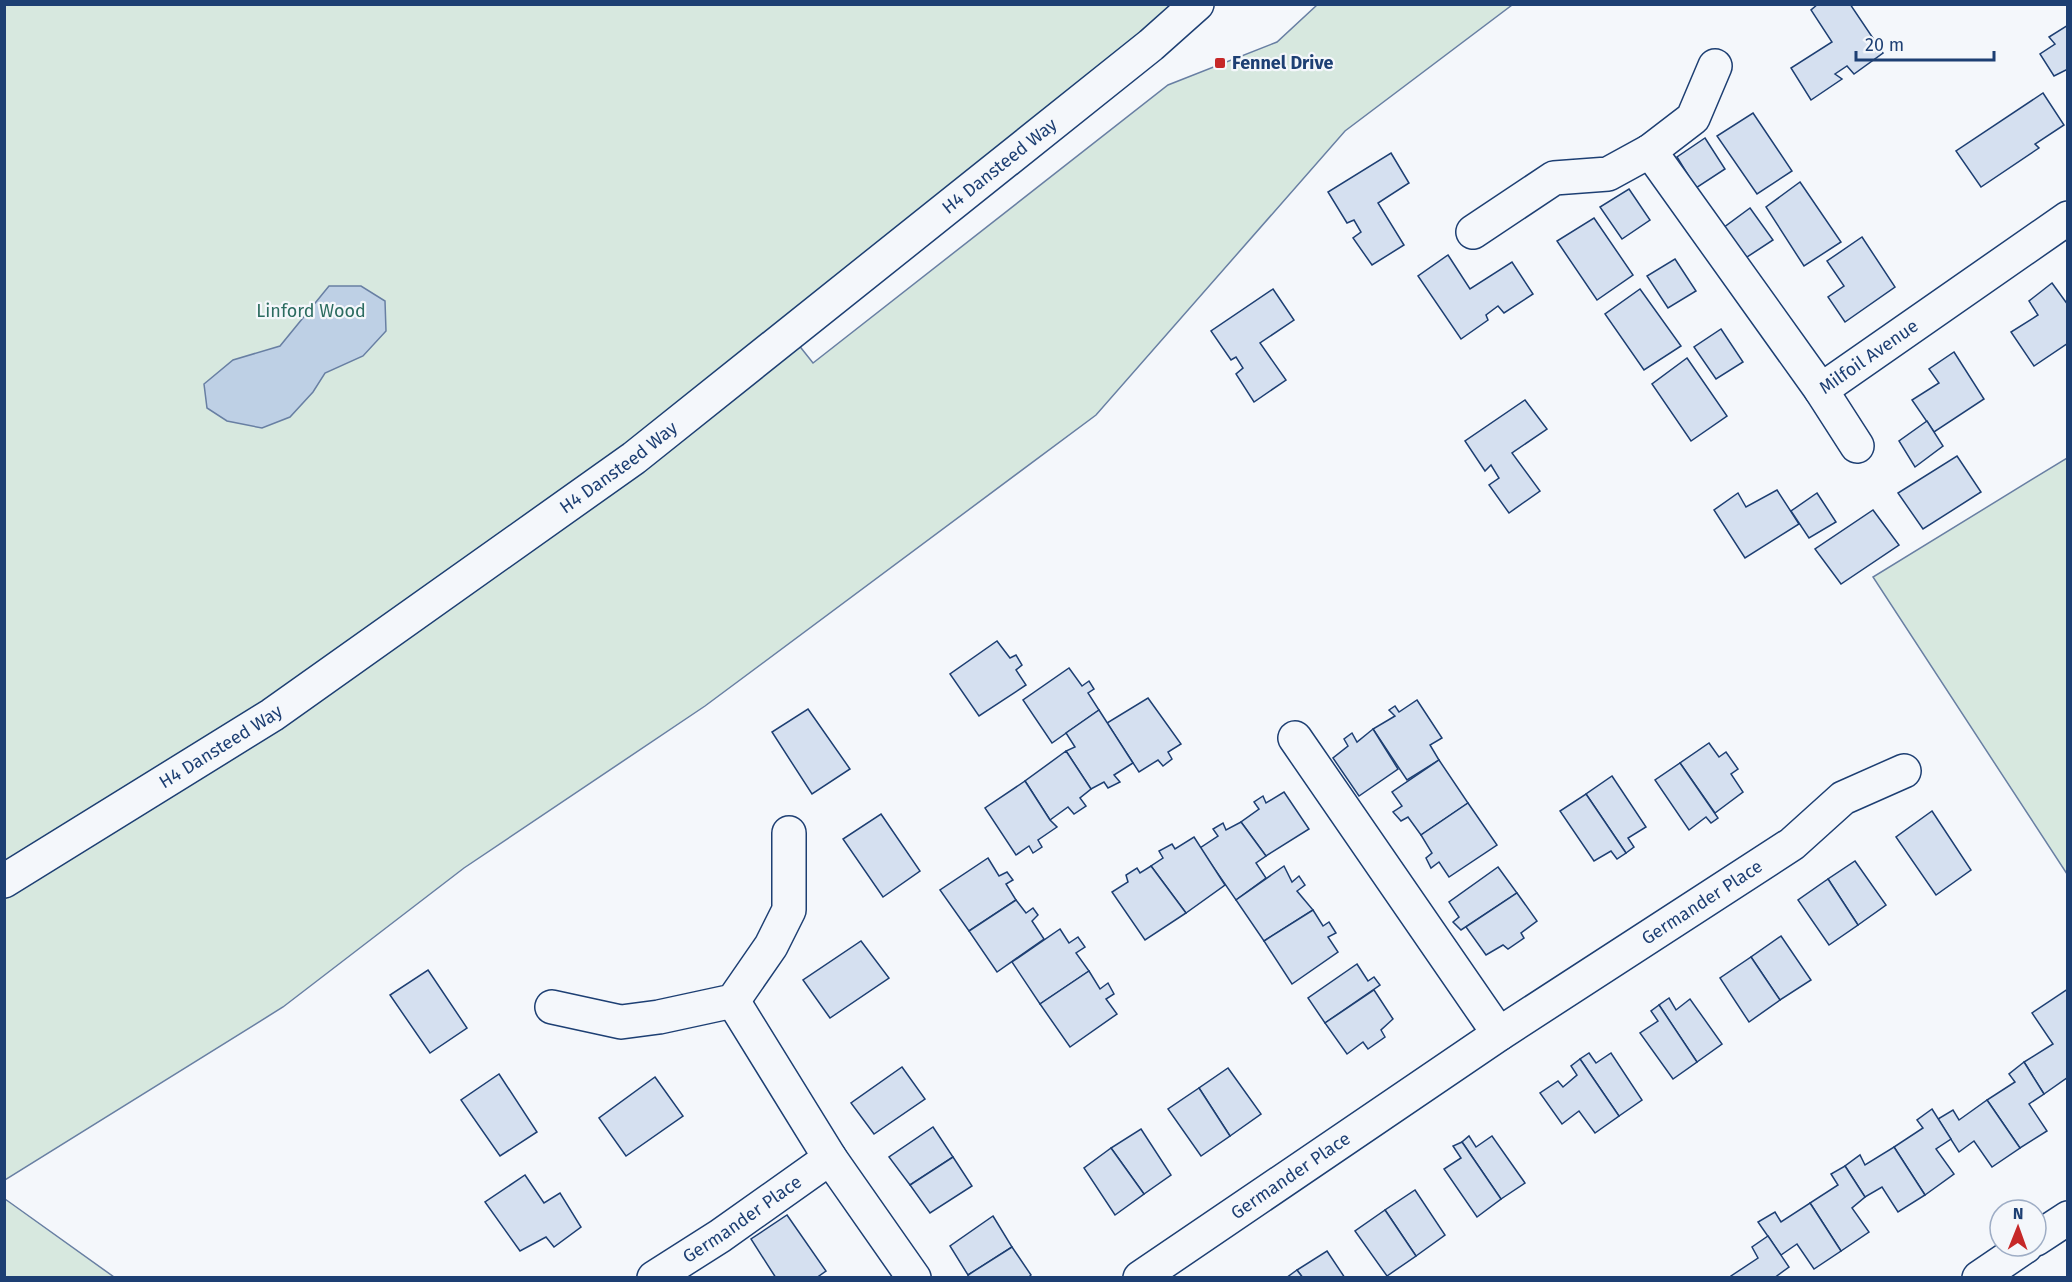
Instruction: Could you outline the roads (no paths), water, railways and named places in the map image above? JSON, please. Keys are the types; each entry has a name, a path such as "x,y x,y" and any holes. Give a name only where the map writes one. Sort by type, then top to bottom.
{"street":[{"name":"H4 Dansteed Way","path":"4,881 272,715 634,458 1150,45 1197,4"},
{"path":"1473,232 1554,178 1608,174 1650,152 1693,118 1715,66"},
{"name":"Milfoil Avenue","path":"1650,152 1821,390 2067,218"},
{"path":"1821,390 1857,446"},
{"path":"1295,738 1498,1034"},
{"name":"Germander Place","path":"1140,1278 1498,1034 1792,844 1843,798 1904,771"},
{"path":"552,1007 621,1022 659,1017 733,1001 771,946 789,910 789,833"},
{"path":"733,1001 830,1158 914,1278"},
{"name":"Germander Place","path":"654,1278 720,1236 830,1158"},
{"path":"2048,1231 2067,1218"},
{"path":"1979,1278 2008,1258"}],"water":[{"path":"329,286 361,286 385,301 386,331 363,356 325,373 313,392 290,417 262,428 227,421 207,408 204,384 233,360 280,346"}],"place":[{"name":"Fennel Drive","path":"1220,63"}],"park label":[{"name":"Linford Wood","path":"311,311"}]}
